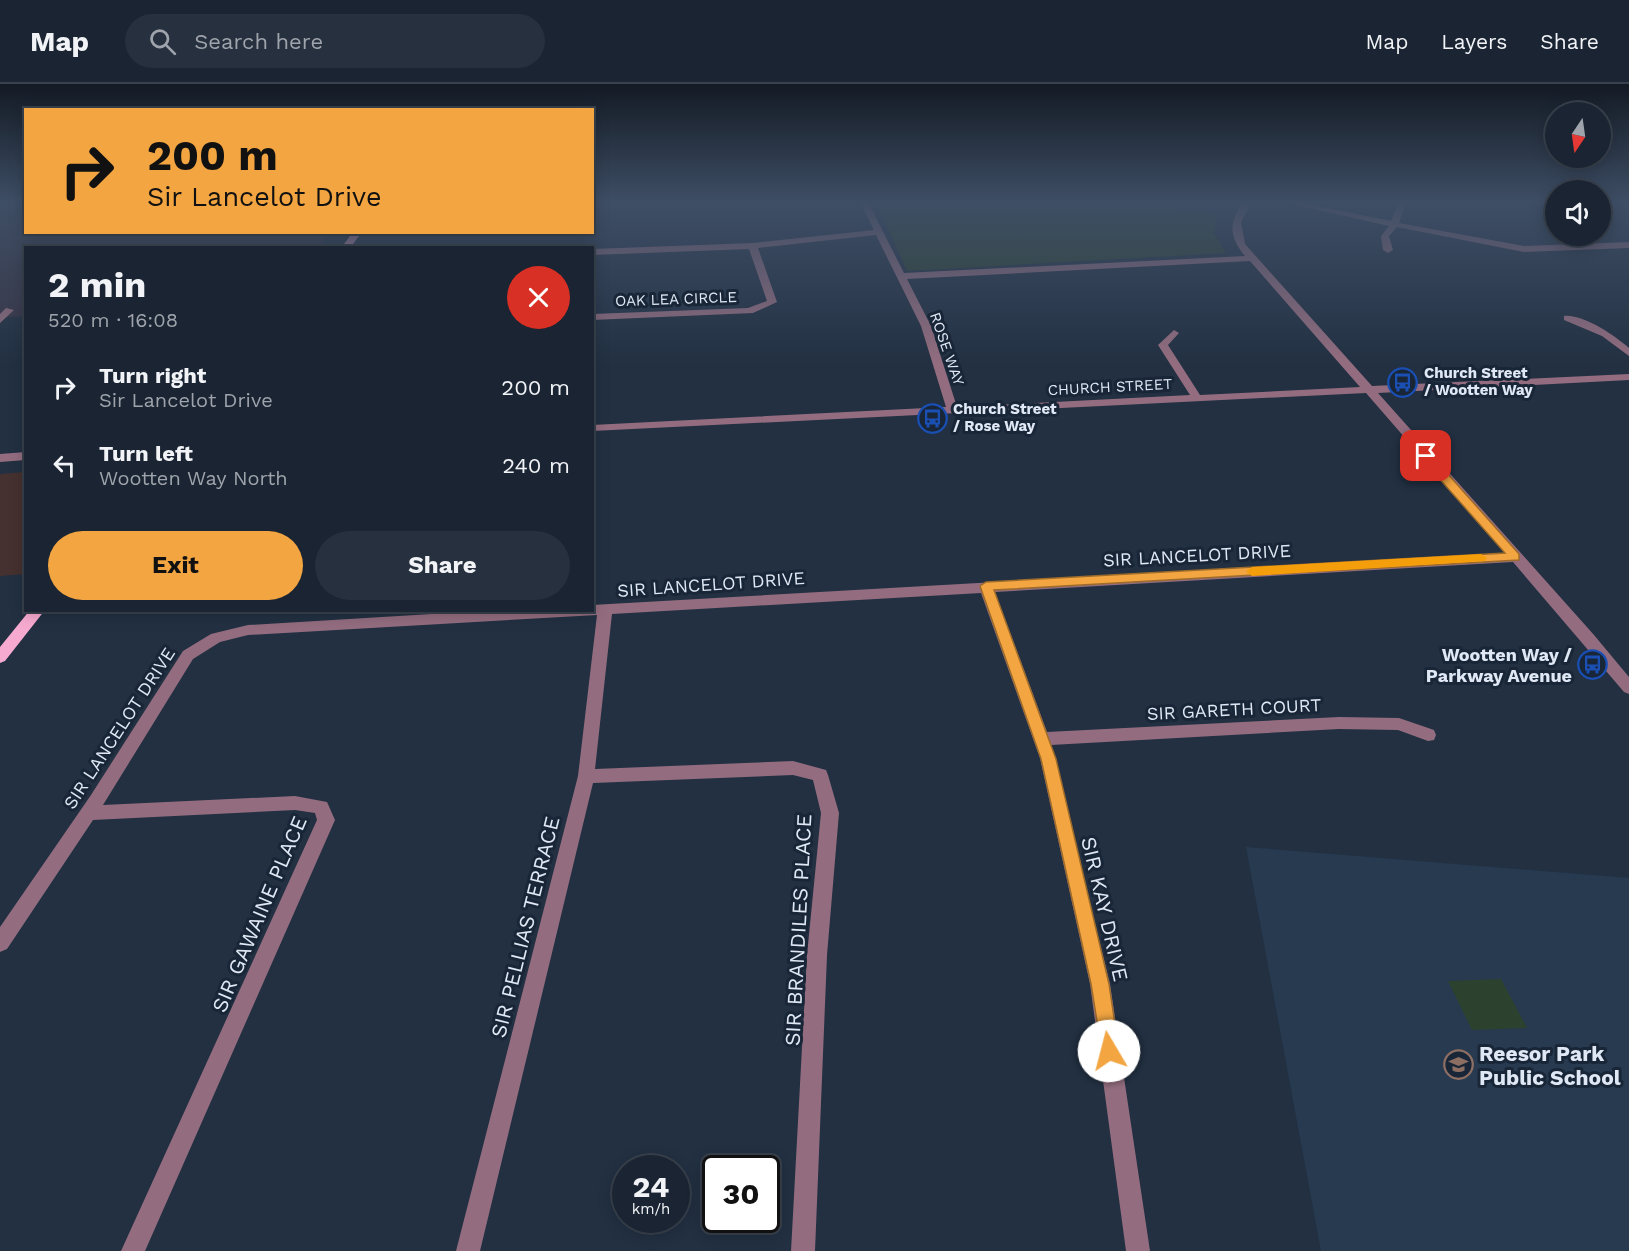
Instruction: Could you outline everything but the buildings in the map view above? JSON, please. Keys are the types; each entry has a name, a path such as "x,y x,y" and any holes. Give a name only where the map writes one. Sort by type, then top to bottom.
{"main road":[{"path":"0,657 36,612"}],"street":[{"name":"OAK LEA CIRCLE","path":"594,317 750,311 772,302 757,256"},
{"name":"ROSE WAY","path":"891,256 926,326 952,409"},
{"path":"901,276 1252,258 1589,639 1629,688"},
{"path":"0,320 9,310"},
{"path":"1568,318 1606,334 1629,352"},
{"path":"1174,333 1163,345 1197,398"},
{"name":"CHURCH STREET","path":"594,428 1629,377"},
{"path":"0,458 24,456"},
{"name":"SIR LANCELOT DRIVE","path":"594,611 1515,557"},
{"name":"SIR KAY DRIVE","path":"986,586 1048,759 1100,984 1138,1251"},
{"name":"SIR PELLIAS TERRACE","path":"468,1251 586,776 605,610"},
{"name":"SIR LANCELOT DRIVE","path":"0,943 88,813 188,655 216,638 248,630 569,612"},
{"name":"SIR GARETH COURT","path":"1040,740 1339,723 1399,724 1428,735"},
{"name":"SIR BRANDILES PLACE","path":"586,776 793,768 820,775 830,813 817,955 803,1251"},
{"name":"SIR GAWAINE PLACE","path":"88,813 295,803 321,807 327,820 134,1251"}],"shaded area":[{"path":"0,256 24,256 24,316 0,318"},
{"path":"24,472 24,574 0,576 0,474"},
{"name":"Reesor Park Public School","path":"1246,847 1629,878 1629,1251 1321,1251"}],"green space":[{"path":"900,256 1165,256 907,271"},
{"path":"1501,979 1527,1028 1472,1030 1448,981"}],"slow traffic":[{"path":"1252,571 1481,558"}],"place":[{"name":"Church Street / Wootten Way","path":"1403,382"},
{"name":"Church Street / Rose Way","path":"932,418"},
{"name":"Wootten Way / Parkway Avenue","path":"1593,664"},
{"name":"Reesor Park Public School","path":"1458,1065"}],"route":[{"path":"1109,1051 1100,984 1048,759 986,586 1515,557 1426,456"}]}
